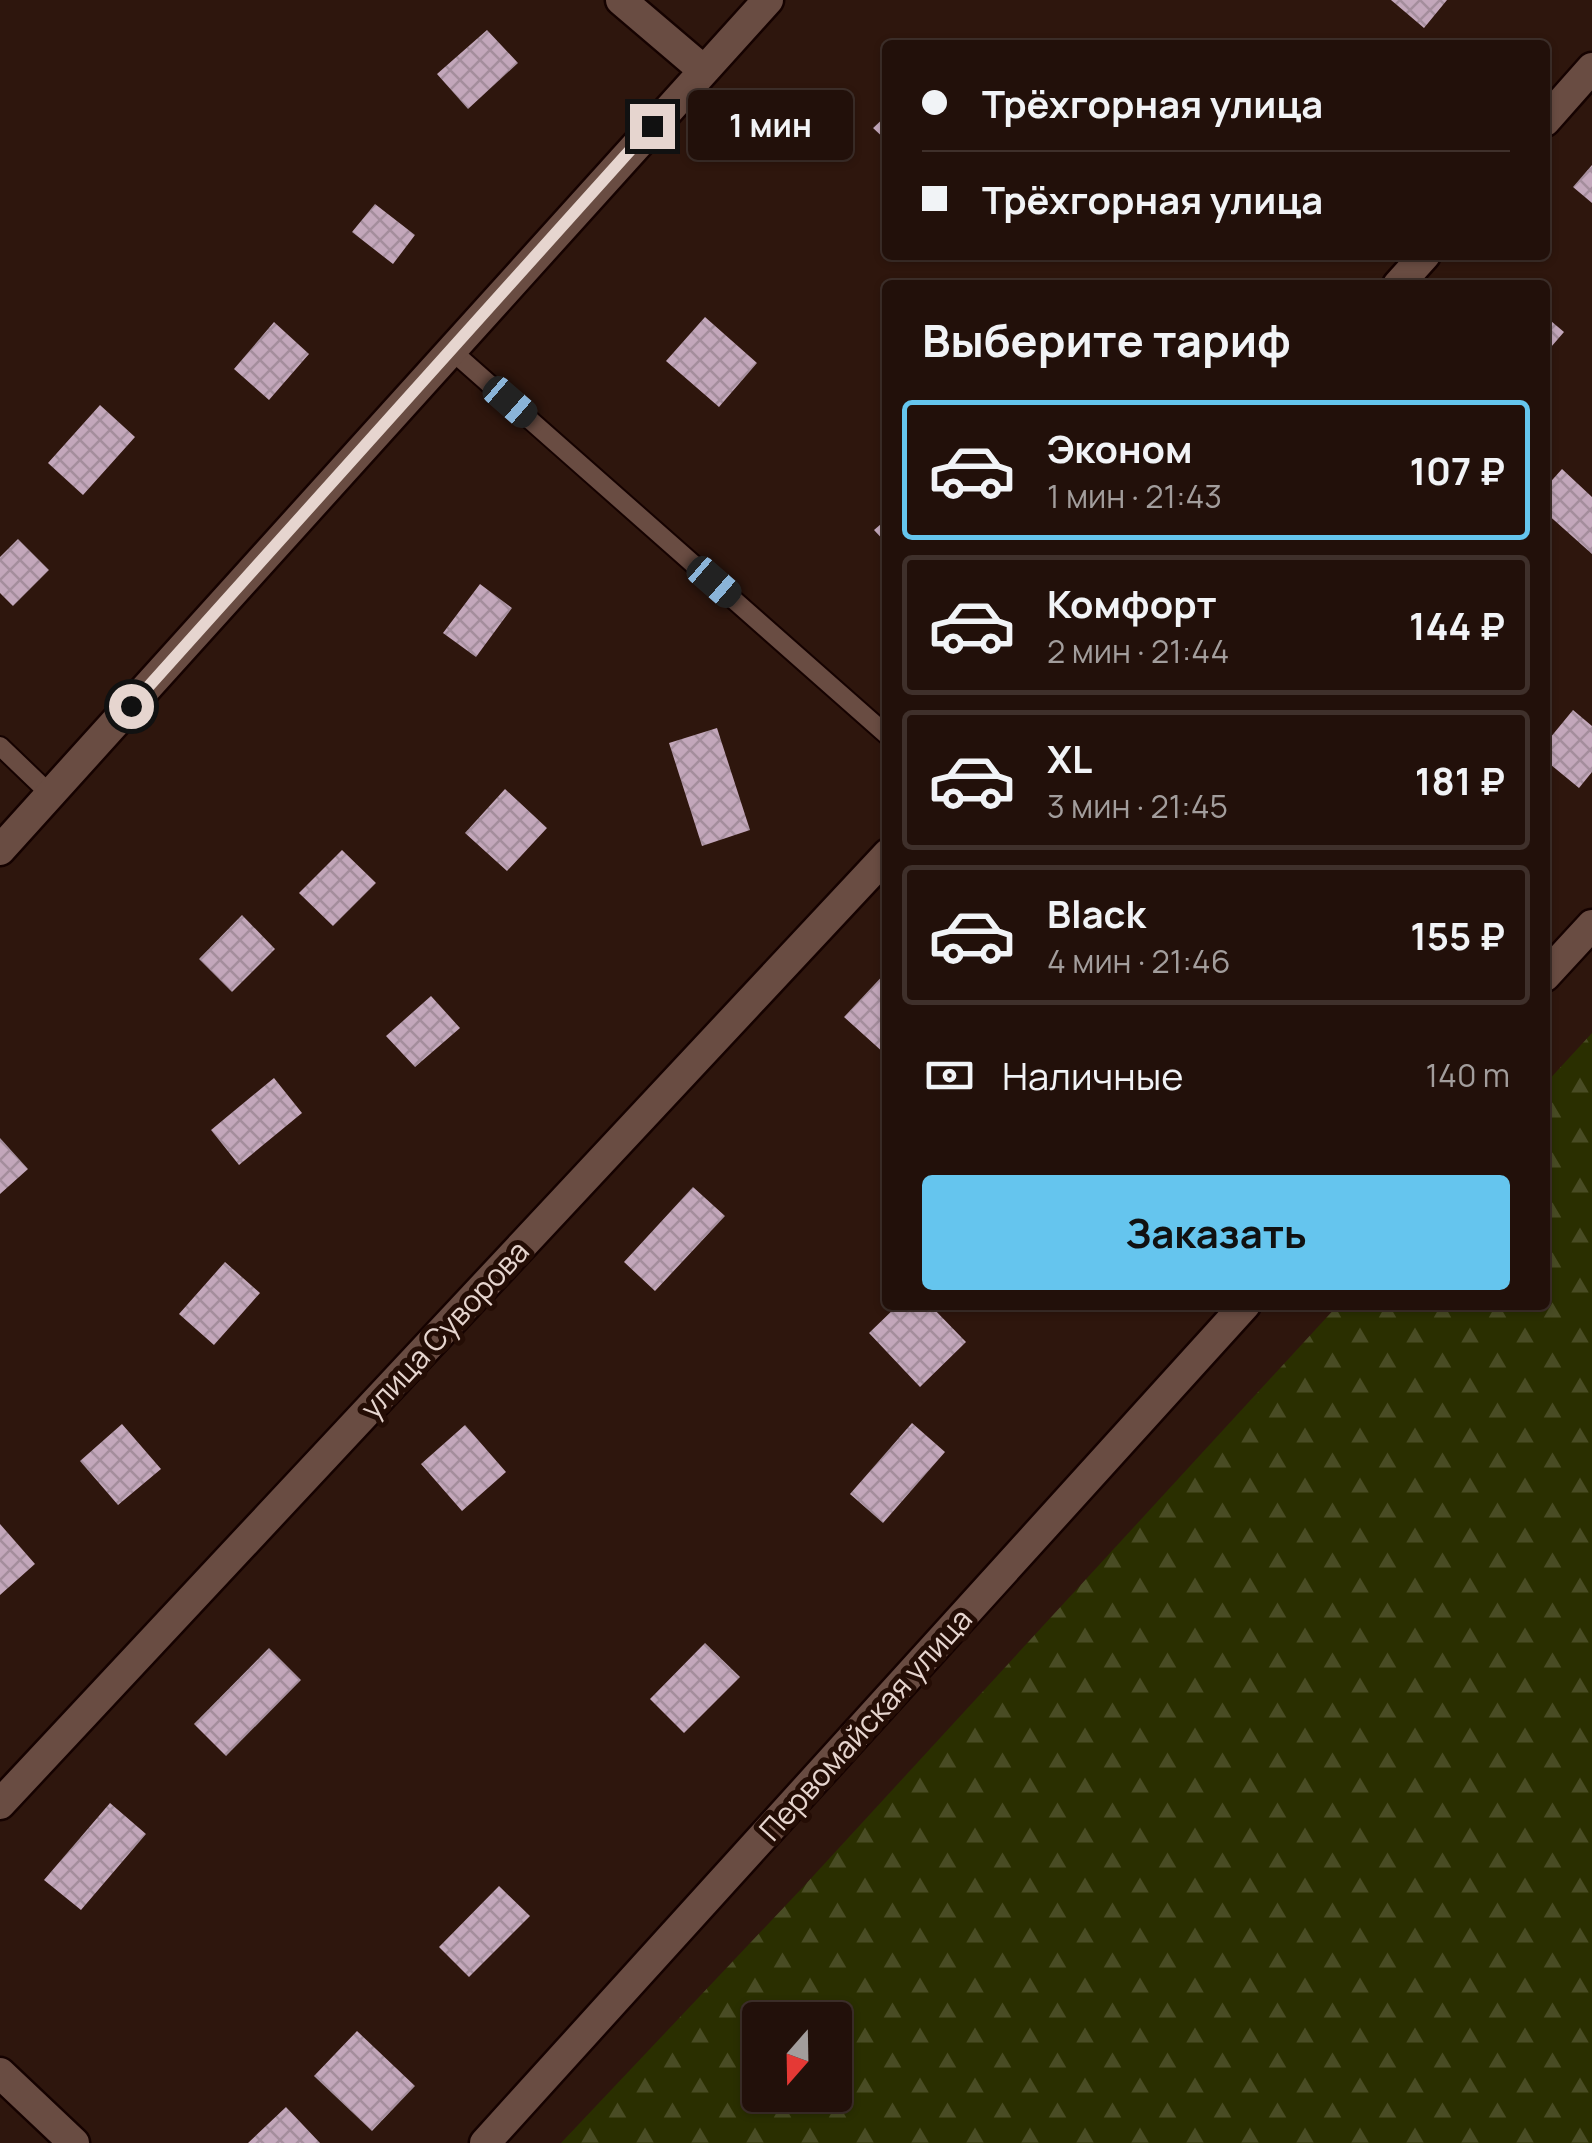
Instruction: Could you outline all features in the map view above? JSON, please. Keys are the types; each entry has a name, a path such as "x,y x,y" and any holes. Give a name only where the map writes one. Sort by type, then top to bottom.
{"street":[{"path":"621,0 702,70"},
{"path":"0,850 768,0"},
{"path":"1550,115 1592,68"},
{"path":"1402,280 1420,260"},
{"name":"улица Суворова","path":"0,1804 882,860"},
{"path":"1550,971 1592,925"},
{"name":"Первомайская улица","path":"485,2143 1240,1310"},
{"path":"0,2073 74,2143"}],"lane":[{"path":"452,351 882,731"},
{"path":"0,746 50,794"}],"green space":[{"path":"1592,1033 1592,2143 561,2143 804,1886 1333,1310 1550,1310 1550,1079"}],"building":[{"path":"1391,0 1447,0 1424,28"},
{"path":"487,30 518,63 468,109 437,74"},
{"path":"882,120 882,136 873,128"},
{"path":"1592,165 1592,203 1573,187"},
{"path":"375,204 415,235 393,264 352,232"},
{"path":"705,317 757,363 719,407 666,361"},
{"path":"1550,320 1564,332 1550,348"},
{"path":"274,322 309,354 269,400 234,369"},
{"path":"100,405 135,437 83,495 48,463"},
{"path":"1562,469 1592,497 1592,554 1550,516 1550,482"},
{"path":"18,539 49,570 13,606 0,593 0,557"},
{"path":"480,584 512,608 476,657 443,633"},
{"path":"1573,710 1592,726 1592,772 1579,788 1550,764 1550,738"},
{"path":"717,728 750,830 702,846 669,743"},
{"path":"505,789 547,828 507,871 465,833"},
{"path":"342,850 376,883 333,926 299,893"},
{"path":"242,915 275,949 232,992 199,959"},
{"path":"882,976 882,1051 844,1017"},
{"path":"431,996 460,1028 415,1067 386,1036"},
{"path":"274,1078 302,1113 239,1165 211,1130"},
{"path":"0,1138 28,1169 0,1194"},
{"path":"693,1187 725,1216 655,1291 624,1262"},
{"path":"225,1262 260,1293 214,1345 179,1314"},
{"path":"893,1310 935,1310 966,1342 920,1387 869,1333"},
{"path":"912,1423 945,1452 883,1523 850,1494"},
{"path":"122,1424 161,1469 118,1505 80,1461"},
{"path":"465,1425 506,1472 462,1511 421,1464"},
{"path":"0,1524 35,1564 0,1595"},
{"path":"705,1643 740,1677 684,1733 650,1699"},
{"path":"269,1648 301,1680 226,1756 194,1724"},
{"path":"110,1803 146,1834 81,1910 44,1880"},
{"path":"499,1886 530,1916 469,1977 439,1947"},
{"path":"357,2031 415,2086 372,2131 314,2076"},
{"path":"286,2107 320,2143 248,2143"}],"route":[{"path":"131,706 652,126"}]}
